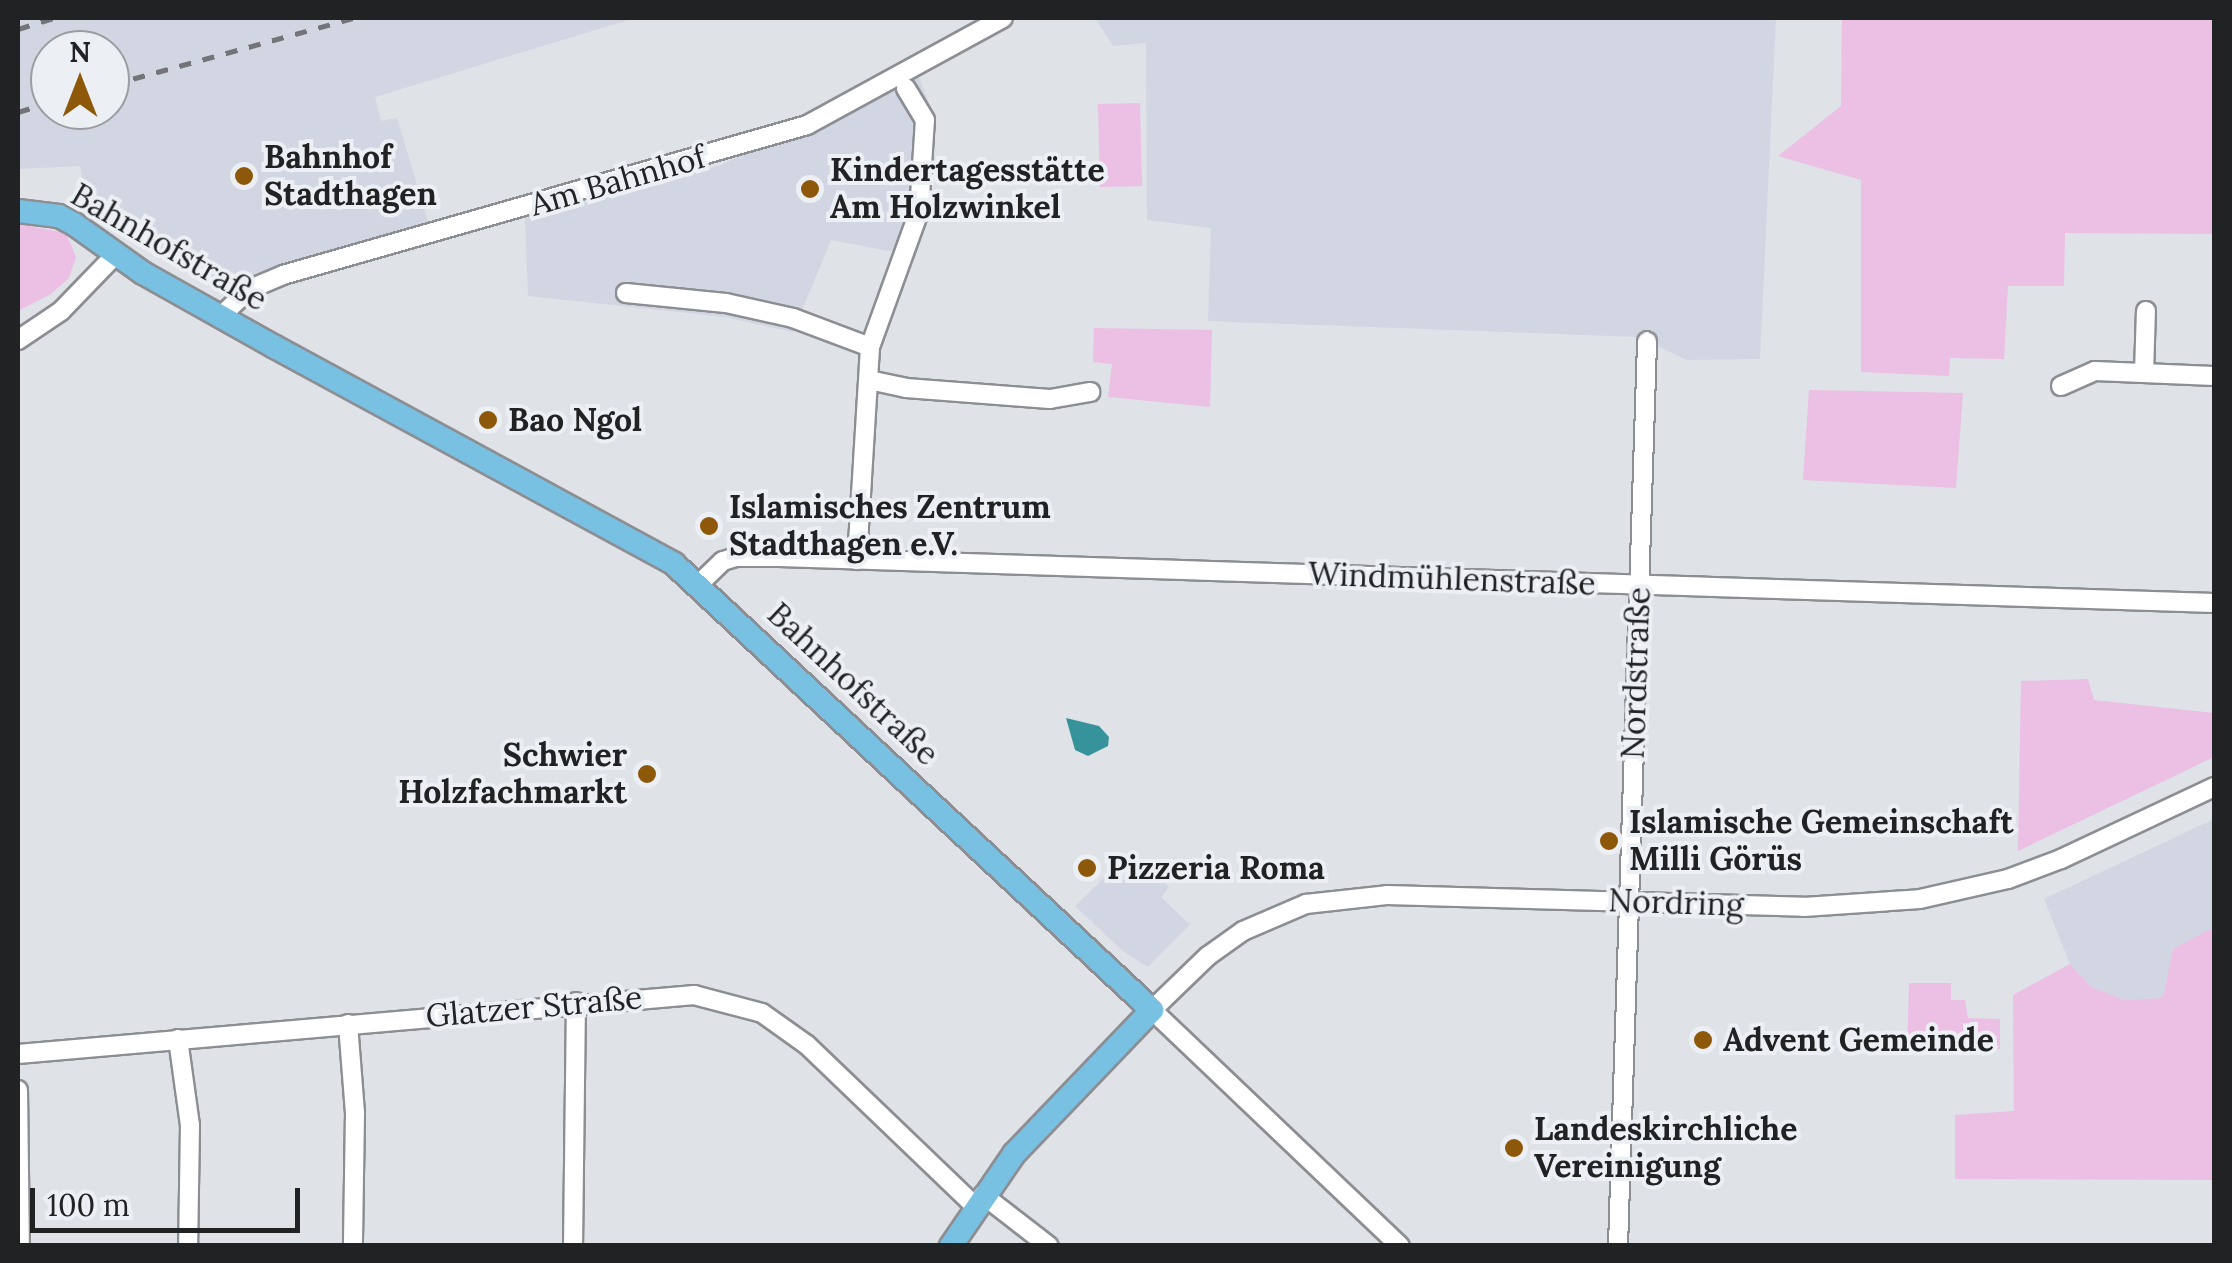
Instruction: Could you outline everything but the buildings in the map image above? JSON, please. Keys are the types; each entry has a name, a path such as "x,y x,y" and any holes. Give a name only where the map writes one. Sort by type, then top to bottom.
{"main road":[{"name":"Bahnhofstraße","path":"18,210 58,216 275,347 638,542 699,584 1152,1010"},
{"path":"951,1246 979,1200 1048,1117 1152,1010"}],"street":[{"name":"Am Bahnhof","path":"224,314 250,288 283,275 807,125 1003,18"},
{"path":"856,560 870,347 920,212 925,120 906,88"},
{"path":"18,340 61,312 116,254"},
{"path":"626,293 726,303 793,318 870,347"},
{"path":"2144,373 2146,310"},
{"name":"Nordstraße","path":"1618,1246 1647,341"},
{"path":"2060,386 2095,370 2214,376"},
{"path":"869,380 906,388 1050,399 1090,392"},
{"name":"Windmühlenstraße","path":"699,584 722,561 736,556 2214,603"},
{"name":"Nordring","path":"1152,1010 1208,956 1243,931 1306,904 1387,894 1804,907 1877,904 1964,891 2062,859 2214,787"},
{"name":"Glatzer Straße","path":"18,1054 576,1002 694,995 762,1014 808,1045 979,1200 1050,1246"},
{"path":"573,1246 576,1002"},
{"name":"Bahnhofstraße","path":"1152,1010 1400,1246"},
{"path":"348,1024 354,1113 353,1246"},
{"path":"178,1039 190,1126 188,1246"},
{"path":"18,1090 20,1246"}],"shaded area":[{"path":"18,18 635,18 375,97 381,121 397,118 430,228 232,286 180,261 88,206 80,166 18,169"},
{"path":"1095,18 1776,18 1760,359 1687,360 1638,337 1208,321 1211,228 1147,220 1146,43 1113,46"},
{"path":"1842,18 2214,18 2214,234 2065,233 2064,286 2008,286 2004,359 1950,358 1949,376 1861,372 1861,180 1778,156 1841,106"},
{"path":"917,72 935,119 928,219 915,256 831,240 793,332 725,317 528,296 525,219 721,165"},
{"path":"1140,103 1142,186 1100,187 1098,104"},
{"path":"18,224 66,233 76,257 69,278 51,294 18,311"},
{"path":"1094,328 1212,330 1210,407 1108,397 1112,364 1093,362"},
{"path":"1809,390 1963,393 1956,488 1803,480"},
{"path":"2088,679 2094,700 2214,713 2214,757 2018,851 2021,681"},
{"path":"2214,819 2214,927 2173,950 2164,998 2124,1000 2090,986 2070,964 2044,899"},
{"path":"1142,861 1169,887 1161,897 1190,925 1148,967 1124,952 1075,906 1104,878 1125,880"},
{"path":"2214,927 2214,1180 1955,1179 1955,1115 2014,1111 2013,995 2070,964 2090,986 2124,1000 2163,998 2173,949"},
{"path":"1909,983 1951,983 1951,1000 1965,1000 1968,1018 2000,1019 2000,1049 1907,1052"}],"water":[{"path":"1066,718 1099,726 1109,737 1108,746 1088,756 1075,750"}],"railway":[{"path":"18,29 53,18"},
{"path":"130,79 353,18"},
{"path":"18,112 30,108"}],"place":[{"name":"Bahnhof Stadthagen","path":"244,176"},
{"name":"Kindertagesstätte Am Holzwinkel","path":"810,189"},
{"name":"Bao Ngol","path":"488,420"},
{"name":"Islamisches Zentrum Stadthagen e.V.","path":"709,526"},
{"name":"Schwier Holzfachmarkt","path":"647,774"},
{"name":"Islamische Gemeinschaft Milli Görüs","path":"1609,841"},
{"name":"Pizzeria Roma","path":"1087,868"},
{"name":"Advent Gemeinde","path":"1703,1040"},
{"name":"Landeskirchliche Vereinigung","path":"1514,1148"}]}
